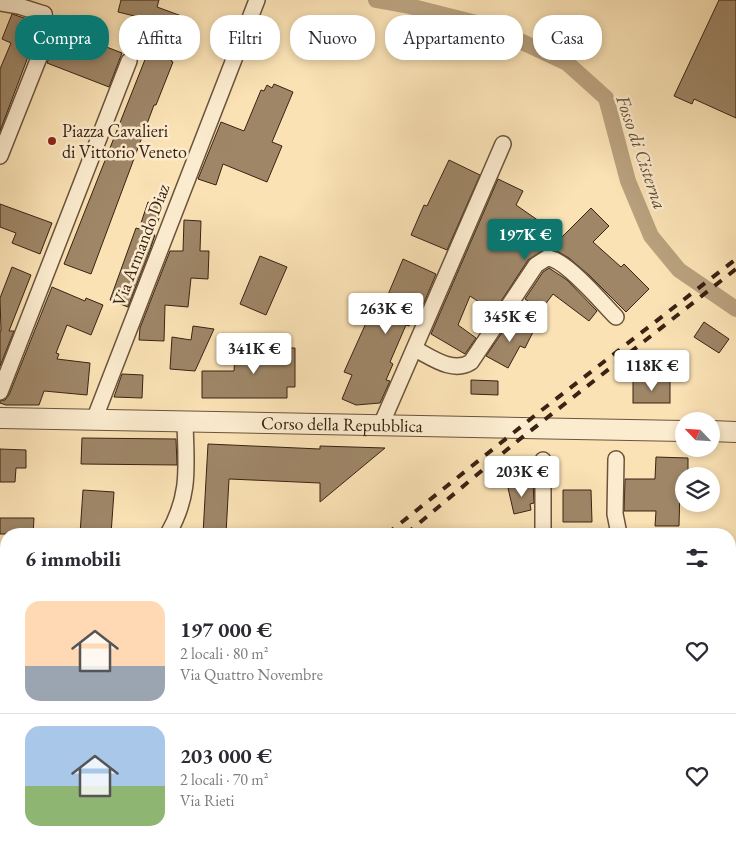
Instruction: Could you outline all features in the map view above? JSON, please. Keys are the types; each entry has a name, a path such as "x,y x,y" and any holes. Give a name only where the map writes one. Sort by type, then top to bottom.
{"street":[{"name":"Via Armando Diaz","path":"94,420 257,0"},
{"path":"0,3 47,7 47,33 44,45 0,156"},
{"path":"0,392 129,62"},
{"path":"381,425 503,144"},
{"path":"414,349 449,365 459,366 467,364 474,359 536,266 547,258 556,260 566,266 616,317"},
{"name":"Corso della Repubblica","path":"0,418 675,431"},
{"path":"171,528 181,508 186,488 185,422"},
{"path":"720,431 736,432"},
{"path":"616,459 615,514 618,528"},
{"path":"543,460 543,528"}],"building":[{"path":"121,0 159,0 157,7 179,15 130,15 118,12"},
{"path":"719,0 736,0 736,118 694,99 692,104 674,96"},
{"path":"12,14 15,15 15,60 27,60 0,131 0,69 11,43 2,39"},
{"path":"109,48 119,52 119,60 109,87 47,63 48,60 109,60"},
{"path":"145,60 171,60 173,62 156,105 154,105 91,274 64,264"},
{"path":"274,84 293,92 272,142 282,146 267,182 223,164 216,185 198,179 221,122 244,131 261,90 264,91 267,85 272,88"},
{"path":"449,160 480,175 447,250 411,235 424,205 427,206"},
{"path":"498,179 523,191 516,205 562,237 591,208 609,226 593,242 621,267 624,264 649,289 626,312 569,258 557,251 545,249 528,260 494,312 470,296 458,325 476,338 465,354 431,334"},
{"path":"148,202 163,208 153,234 155,235 150,250 128,307 110,300 136,228 139,229"},
{"path":"0,204 52,223 40,254 12,243 16,233 0,227"},
{"path":"184,220 201,221 200,251 209,251 208,279 191,278 188,307 165,305 164,341 139,340 140,328 170,251 183,251"},
{"path":"260,256 287,267 266,315 240,304"},
{"path":"403,259 436,274 415,324 411,322 409,326 406,325 390,362 393,364 386,380 390,381 380,403 356,405 342,399 352,375 344,372 371,312 379,316"},
{"path":"12,267 31,275 9,331 14,331 0,366 0,298"},
{"path":"549,268 567,280 597,311 589,321 553,294 541,310 525,299 543,272"},
{"path":"52,287 85,301 86,298 103,305 91,335 67,325 56,353 59,354 57,359 90,363 87,395 44,391 39,405 6,405 0,403 9,395"},
{"path":"512,318 534,330 525,348 520,346 508,368 486,356"},
{"path":"704,322 729,339 719,353 694,337"},
{"path":"193,326 214,329 195,371 170,369 172,337 191,340"},
{"path":"253,343 277,343 277,348 295,348 295,387 287,387 287,398 202,398 202,371 234,371 235,357 253,357"},
{"path":"122,374 143,375 142,398 114,397"},
{"path":"471,380 498,381 498,395 471,394"},
{"path":"633,380 670,380 670,403 633,403"},
{"path":"82,438 176,439 177,465 81,464"},
{"path":"208,444 320,449 320,446 385,448 320,502 320,483 229,479 226,528 203,528"},
{"path":"0,449 26,450 26,468 16,468 15,482 0,482"},
{"path":"656,457 688,458 688,467 675,467 675,512 679,512 679,526 655,526 656,511 624,511 625,479 655,479"},
{"path":"533,482 534,503 530,504 531,510 514,514 508,488"},
{"path":"83,490 114,492 111,528 80,528"},
{"path":"563,490 591,490 592,522 563,522"},
{"path":"0,518 34,518 33,528 0,528"}],"waterway":[{"name":"Fosso di Cisterna","path":"376,0 409,6 488,26 567,63 606,98 628,181 651,236 679,270 736,309"}],"railway":[{"path":"394,528 538,413 736,259"},
{"path":"413,528 515,443 736,269"}],"place":[{"name":"Piazza Cavalieri di Vittorio Veneto","path":"52,141"}]}
